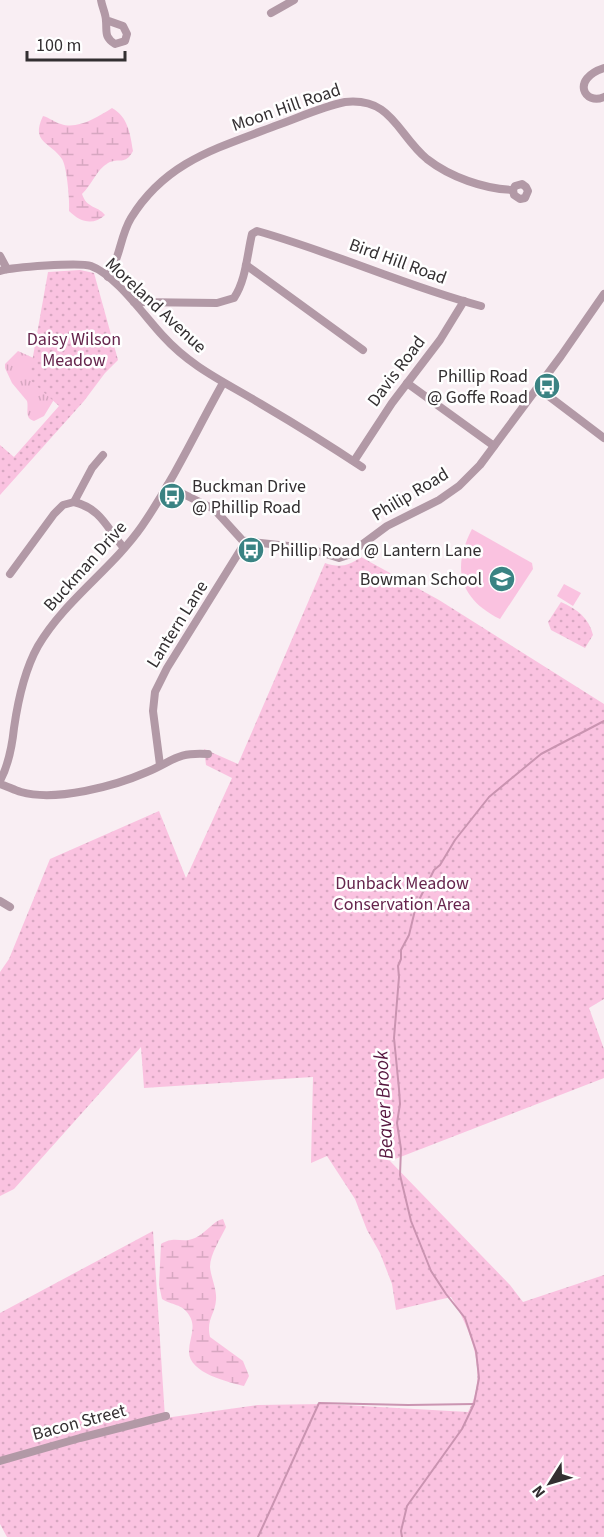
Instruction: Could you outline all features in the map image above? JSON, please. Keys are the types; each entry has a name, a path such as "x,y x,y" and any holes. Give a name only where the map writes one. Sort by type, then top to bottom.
{"street":[{"path":"101,0 106,20"},
{"path":"271,13 294,0"},
{"path":"604,68 594,71 585,79 583,86 592,99 598,100 604,97"},
{"name":"Moon Hill Road","path":"108,277 114,268 132,217 155,188 180,166 203,153 337,103 354,101 374,105 393,117 415,146 437,165 492,188 513,190"},
{"name":"Bird Hill Road","path":"246,265 252,234 257,231 305,245 424,290 481,306"},
{"path":"0,256 3,270"},
{"name":"Moreland Avenue","path":"3,270 83,265 101,271 134,302 194,366 259,402 362,466"},
{"path":"134,302 175,304 227,302 234,298 238,291 246,265 363,350"},
{"name":"Philip Road","path":"246,541 307,548 339,558 348,555 387,526 439,500 459,486 480,465 604,294"},
{"name":"Davis Road","path":"354,461 380,419 440,340 464,301"},
{"name":"Buckman Drive","path":"0,782 12,747 28,665 39,644 142,526 167,486 223,383"},
{"path":"407,383 494,446"},
{"path":"538,388 604,438"},
{"path":"74,502 92,468 104,455"},
{"path":"167,486 214,510 234,532 246,541"},
{"path":"10,574 54,514 63,506 74,502 86,505 100,515 124,548"},
{"name":"Lantern Lane","path":"160,765 153,711 155,692 167,668 246,541"},
{"path":"0,782 22,793 50,795 122,782 179,756 191,753 208,754"},
{"path":"0,901 10,907"},
{"name":"Bacon Street","path":"0,1461 166,1416"}],"green space":[{"path":"112,108 125,121 133,151 124,160 112,161 104,166 82,194 89,205 105,215 96,221 82,220 69,211 64,163 40,137 40,125 43,116 67,125 80,124"},
{"name":"Daisy Wilson Meadow","path":"80,270 94,273 118,360 0,495 0,445 14,457 59,406 29,379 48,272"},
{"path":"18,351 38,360 58,393 44,416 34,421 29,418 27,401 12,383 5,368 5,364"},
{"path":"472,529 532,563 533,569 500,619 476,602 463,582 462,557"},
{"name":"Dunback Meadow Conservation Area","path":"361,557 439,600 604,704 604,999 589,1008 604,1049 604,1078 390,1161 510,1285 523,1302 604,1275 604,1537 7,1537 0,1524 0,1313 153,1231 165,1418 257,1405 326,1404 468,1412 474,1398 477,1383 475,1353 465,1324 451,1297 396,1310 392,1284 355,1199 327,1156 311,1163 313,1077 144,1088 141,1047 14,1189 0,1196 0,972 9,959 50,859 159,811 186,878 232,778 206,765 204,749 238,764 325,563 344,565"},
{"path":"564,584 581,593 573,606 557,596"},
{"path":"561,602 577,611 589,624 593,635 585,648 551,630 548,622"},
{"path":"223,1219 226,1227 210,1262 216,1300 209,1331 210,1337 243,1361 249,1376 244,1386 210,1375 195,1365 190,1359 189,1351 193,1328 191,1319 184,1309 162,1299 159,1285 161,1244 170,1240 195,1238"}],"waterway":[{"name":"Beaver Brook","path":"402,1537 401,1531 407,1506 462,1429 474,1404 479,1378 476,1351 465,1318 431,1271 411,1221 400,1175 401,1149 397,1123 400,1104 394,1038 401,950 409,935 416,906 434,870 489,797 541,754 604,721"},
{"path":"258,1537 319,1403 474,1404"}],"place":[{"name":"Phillip Road @ Goffe Road","path":"547,386"},
{"name":"Buckman Drive @ Phillip Road","path":"172,496"},
{"name":"Phillip Road @ Lantern Lane","path":"251,550"},
{"name":"Bowman School","path":"502,579"}]}
